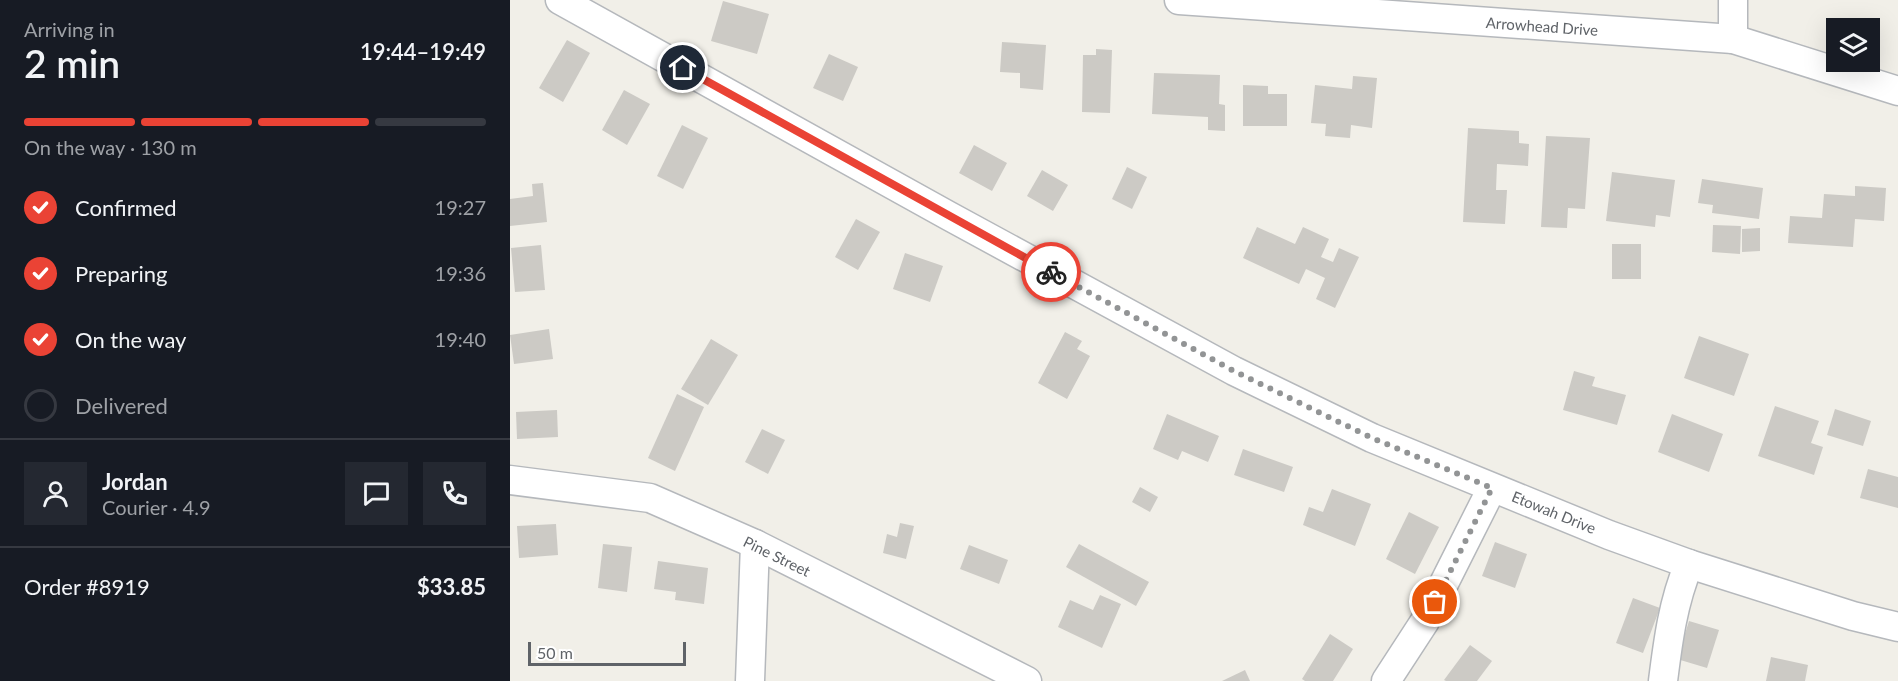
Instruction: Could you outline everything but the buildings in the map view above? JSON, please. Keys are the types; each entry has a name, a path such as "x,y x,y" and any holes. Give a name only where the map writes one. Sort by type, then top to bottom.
{"street":[{"name":"Etowah Drive","path":"560,0 1234,371 1372,438 1599,531 1689,564 1853,616 1898,627"},
{"name":"Arrowhead Drive","path":"1179,0 1733,39 1898,91"},
{"path":"1733,0 1733,39"},
{"name":"Pine Street","path":"510,480 650,498 755,544 1027,681"},
{"path":"1386,681 1425,621 1492,488"},
{"path":"750,681 755,544"},
{"path":"1663,681 1668,635 1682,581 1689,564"}],"way so far":[{"path":"1051,272 1234,371 1372,438 1492,488 1435,602"}],"route":[{"path":"683,68 1051,272"}]}
